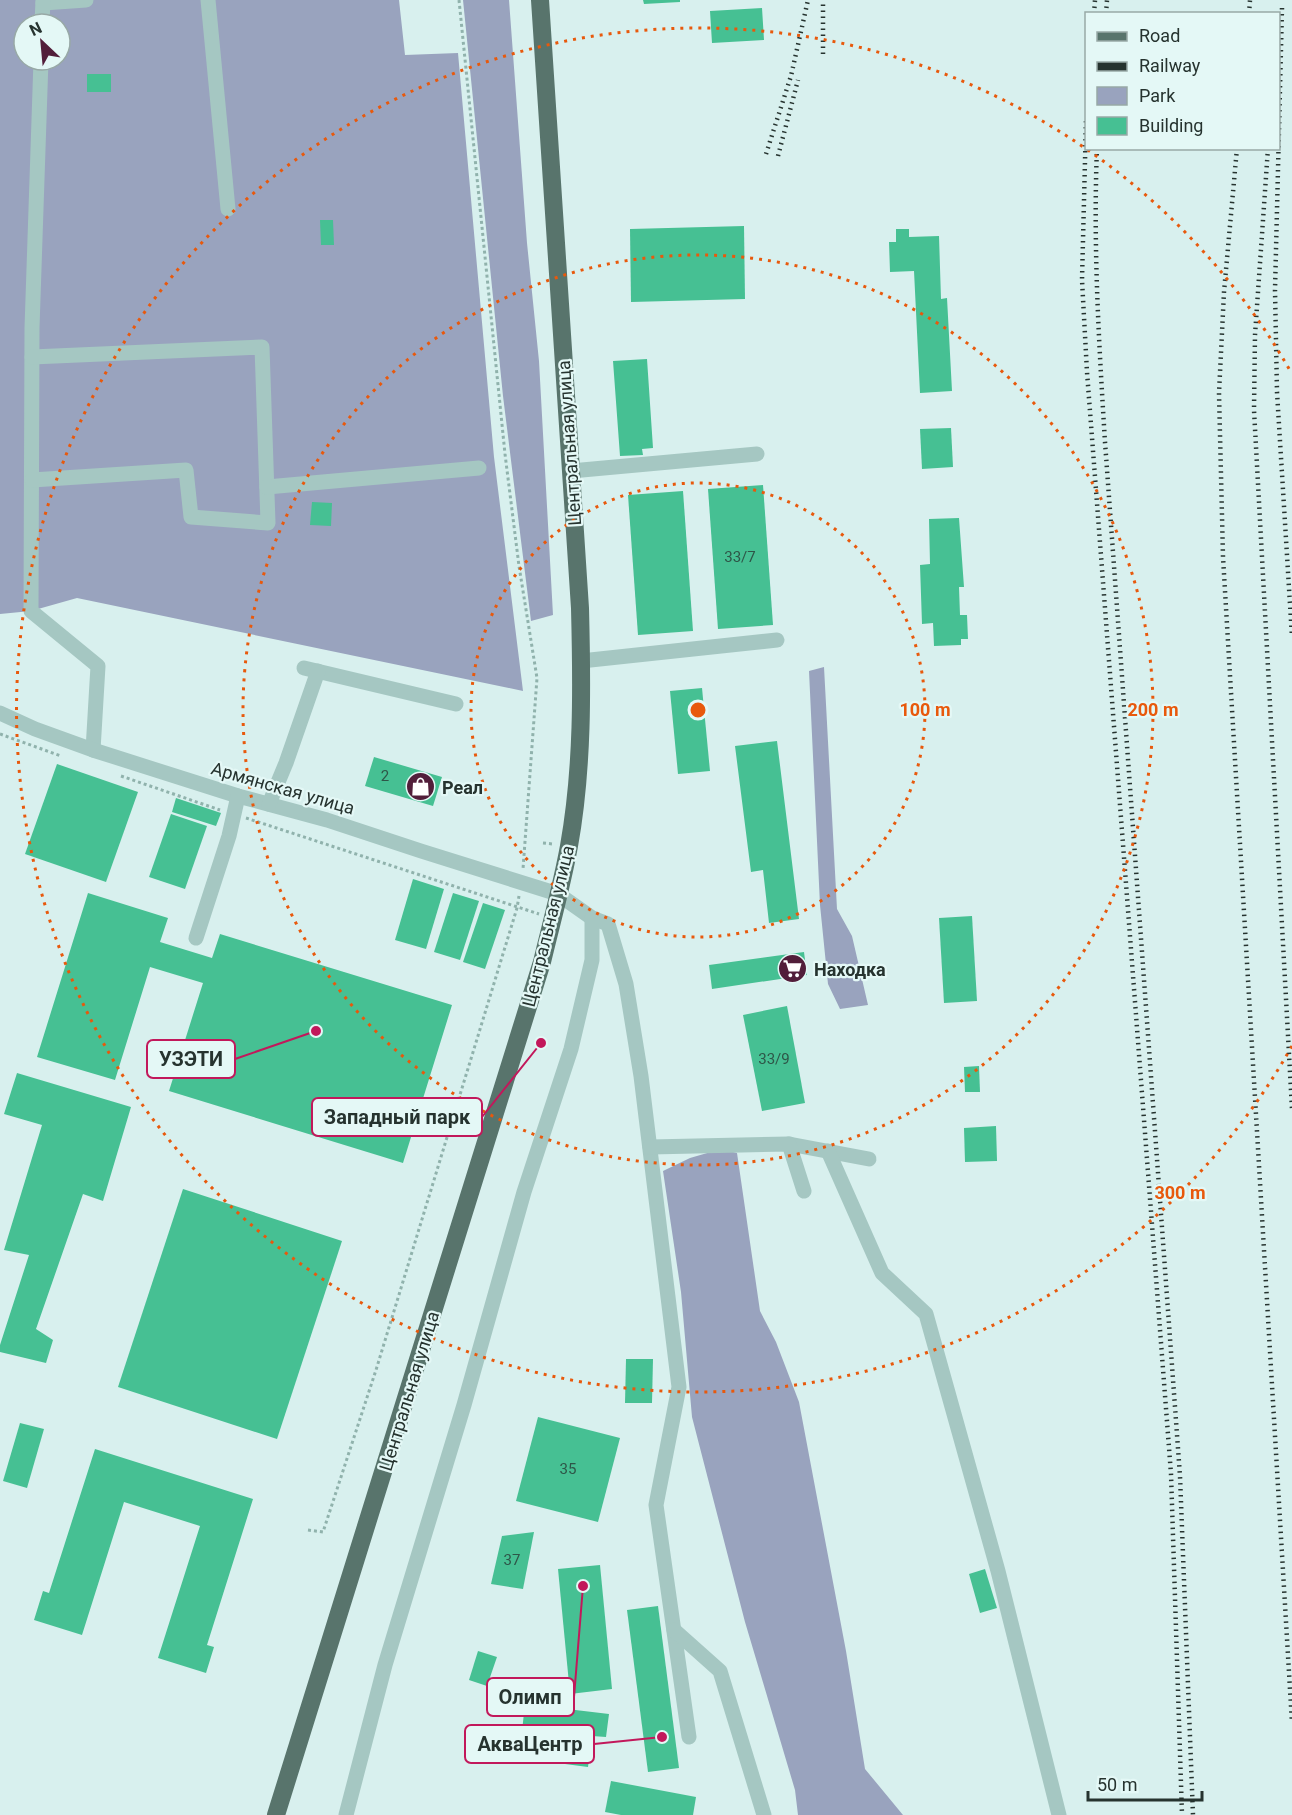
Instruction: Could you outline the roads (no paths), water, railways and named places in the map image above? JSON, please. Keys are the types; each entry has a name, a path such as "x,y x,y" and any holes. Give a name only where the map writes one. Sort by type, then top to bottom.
{"main road":[{"name":"Центральная улица","path":"276,1815 542,962 569,846 577,782 582,707 580,608 540,0"}],"street":[{"path":"43,2 86,0"},
{"path":"208,0 228,209"},
{"path":"41,72 32,357 31,611 99,666 93,750"},
{"path":"32,357 262,347 268,523 191,517 186,470 32,480"},
{"path":"571,471 757,454"},
{"path":"267,487 479,468"},
{"path":"581,661 777,640"},
{"path":"269,804 286,763 311,670 456,704"},
{"name":"Армянская улица","path":"0,713 35,729 93,750 238,796 327,819 558,894 592,918 608,924 626,984 650,1147"},
{"path":"196,938 238,796"},
{"path":"346,1815 385,1665 464,1405 524,1192 571,1049 592,960 592,918"},
{"path":"789,1144 804,1191"},
{"path":"689,1737 656,1505 679,1387 650,1147 789,1144 869,1159"},
{"path":"828,1151 882,1273 926,1314 998,1571 1059,1815"},
{"path":"674,1630 720,1671 764,1815"}],"railway":[{"path":"766,154 791,76 808,0"},
{"path":"823,0 823,54"},
{"path":"1094,12 1095,0"},
{"path":"1106,12 1107,0"},
{"path":"1249,12 1250,0"},
{"path":"1280,89 1282,8"},
{"path":"778,156 798,80"},
{"path":"1085,150 1082,280 1087,372 1171,1474 1182,1815"},
{"path":"1097,150 1096,258 1103,405 1180,1476 1193,1815"},
{"path":"1237,150 1224,292 1219,393 1223,557 1292,1723"},
{"path":"1268,150 1255,335 1254,410 1292,1109"},
{"path":"1278,150 1275,290 1277,392 1292,637"}],"place":[{"name":"Реал","path":"421,787"},
{"name":"Находка","path":"793,969"},
{"name":"УЗЭТИ","path":"316,1031"},
{"name":"Западный парк","path":"541,1043"},
{"name":"Олимп","path":"583,1586"},
{"name":"АкваЦентр","path":"662,1737"}]}
